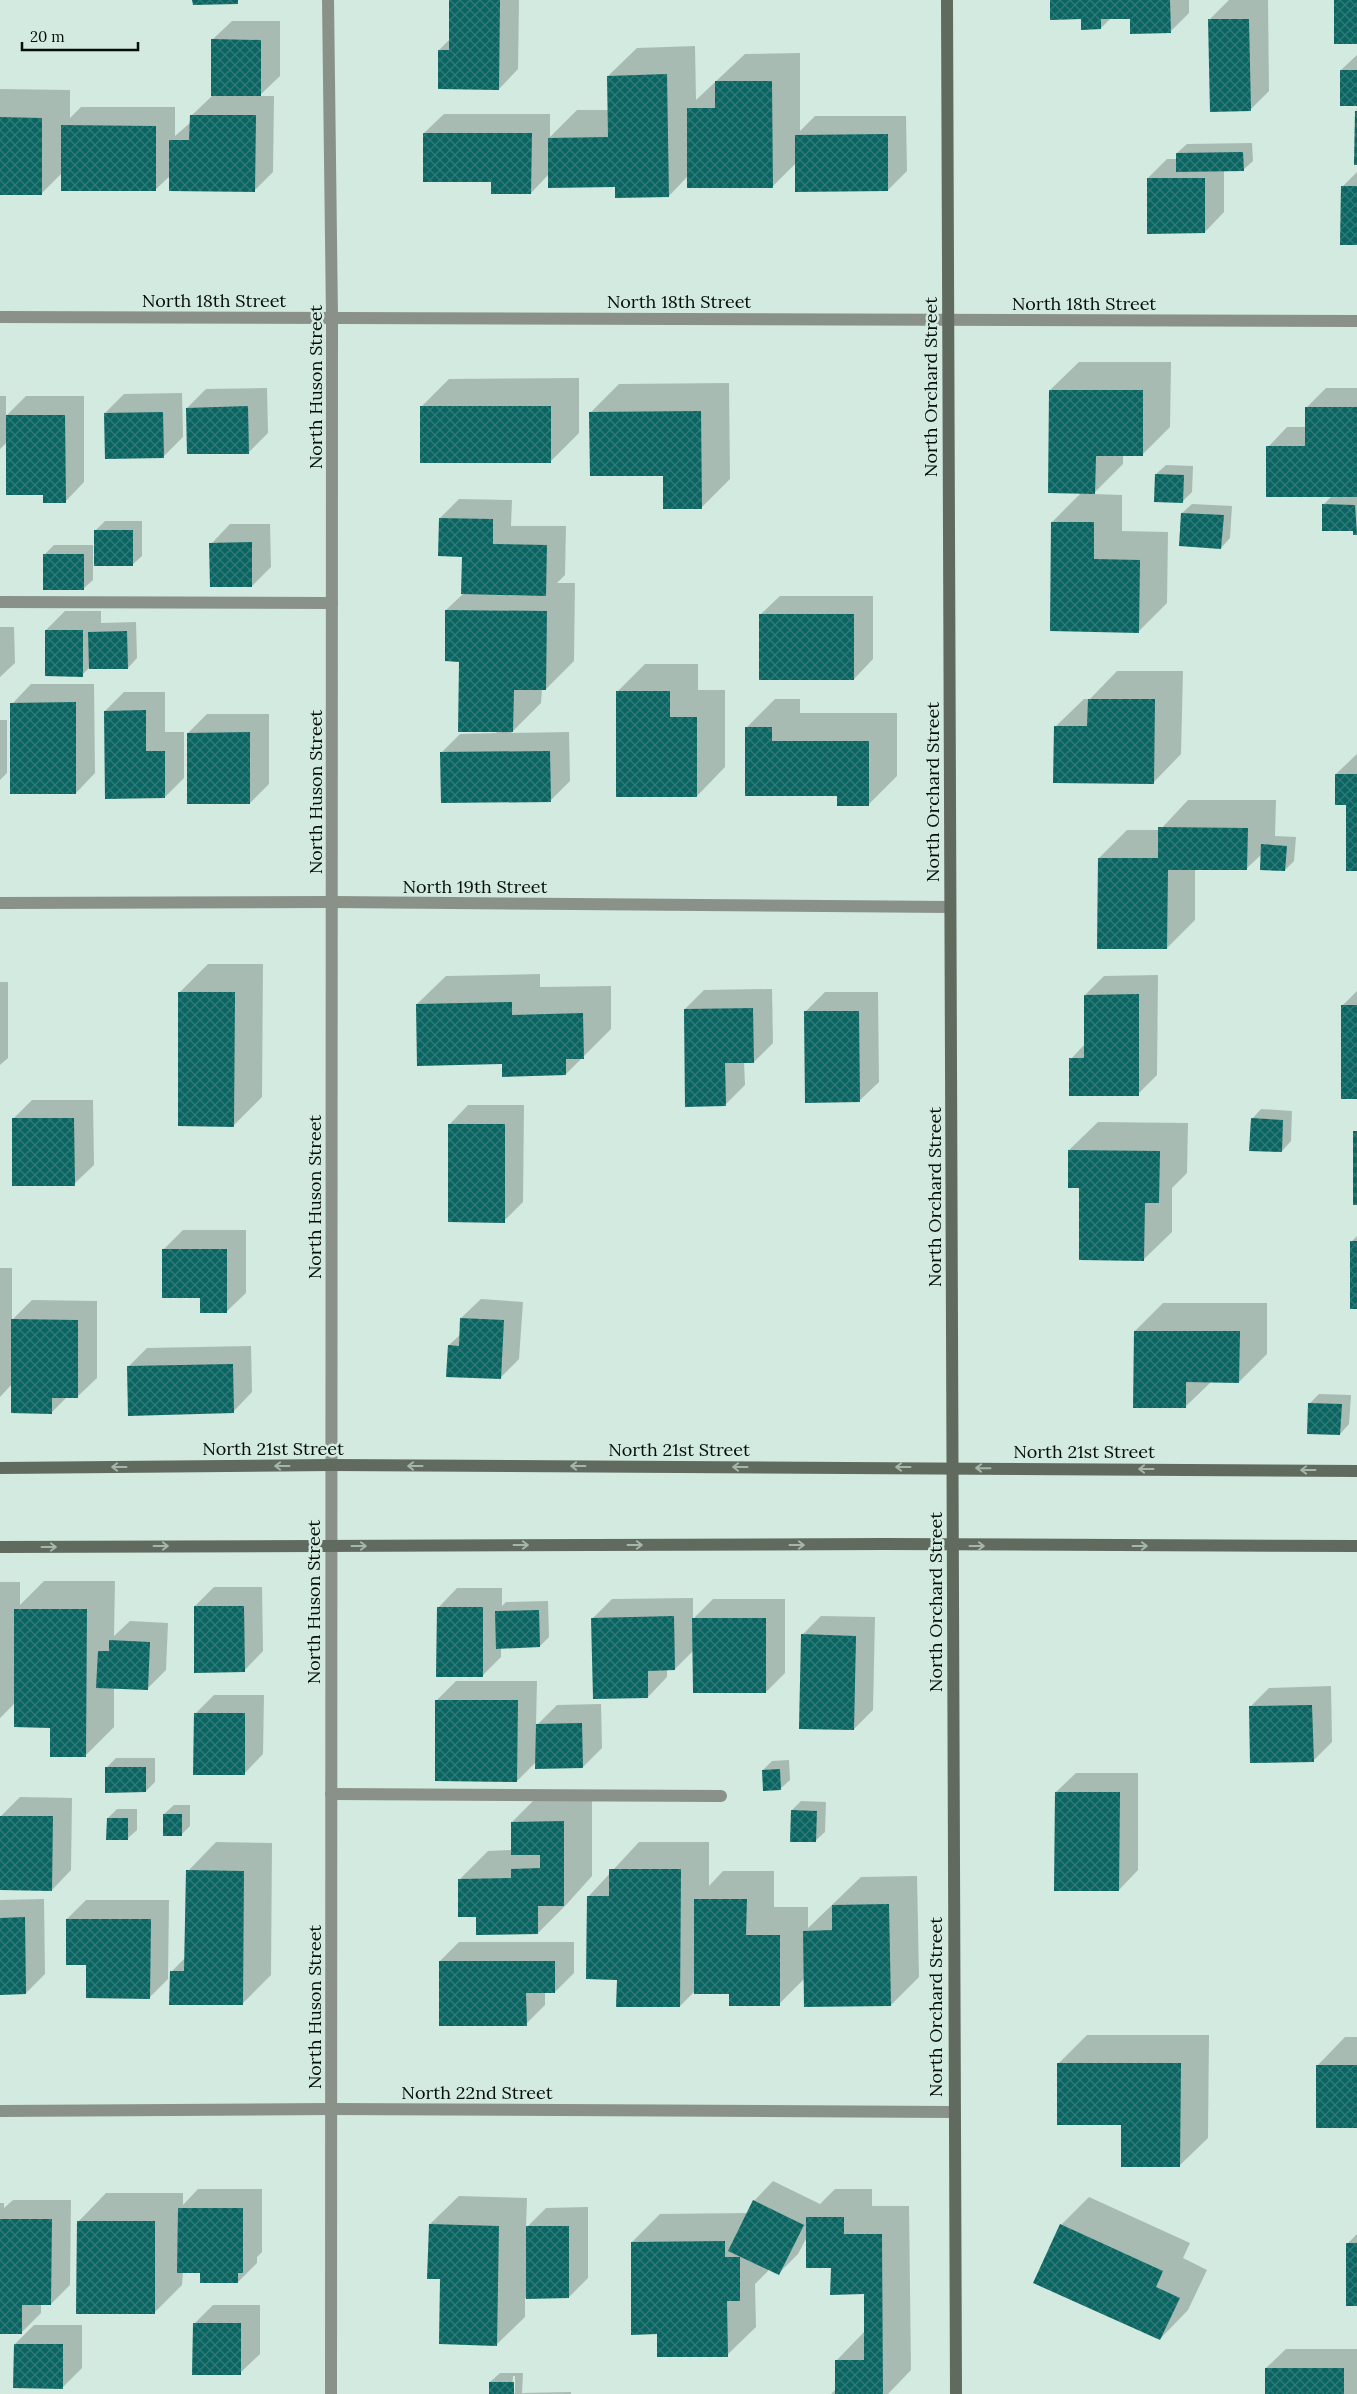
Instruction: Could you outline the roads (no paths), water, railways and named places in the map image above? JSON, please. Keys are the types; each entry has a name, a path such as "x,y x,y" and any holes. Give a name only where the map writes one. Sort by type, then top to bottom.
{"main road":[{"name":"North Orchard Street","path":"947,0 953,1546 953,2112 956,2394"},
{"name":"North 21st Street","path":"0,1468 330,1465 952,1467 1357,1471"},
{"path":"0,1547 884,1544 953,1546 1357,1546"}],"street":[{"name":"North Huson Street","path":"328,0 332,318 331,2394"},
{"name":"North 18th Street","path":"0,317 1357,321"},
{"path":"0,602 332,603"},
{"name":"North 19th Street","path":"0,903 332,902 950,907"},
{"path":"330,1794 721,1796"},
{"name":"North 22nd Street","path":"0,2111 331,2109 953,2112"}]}
